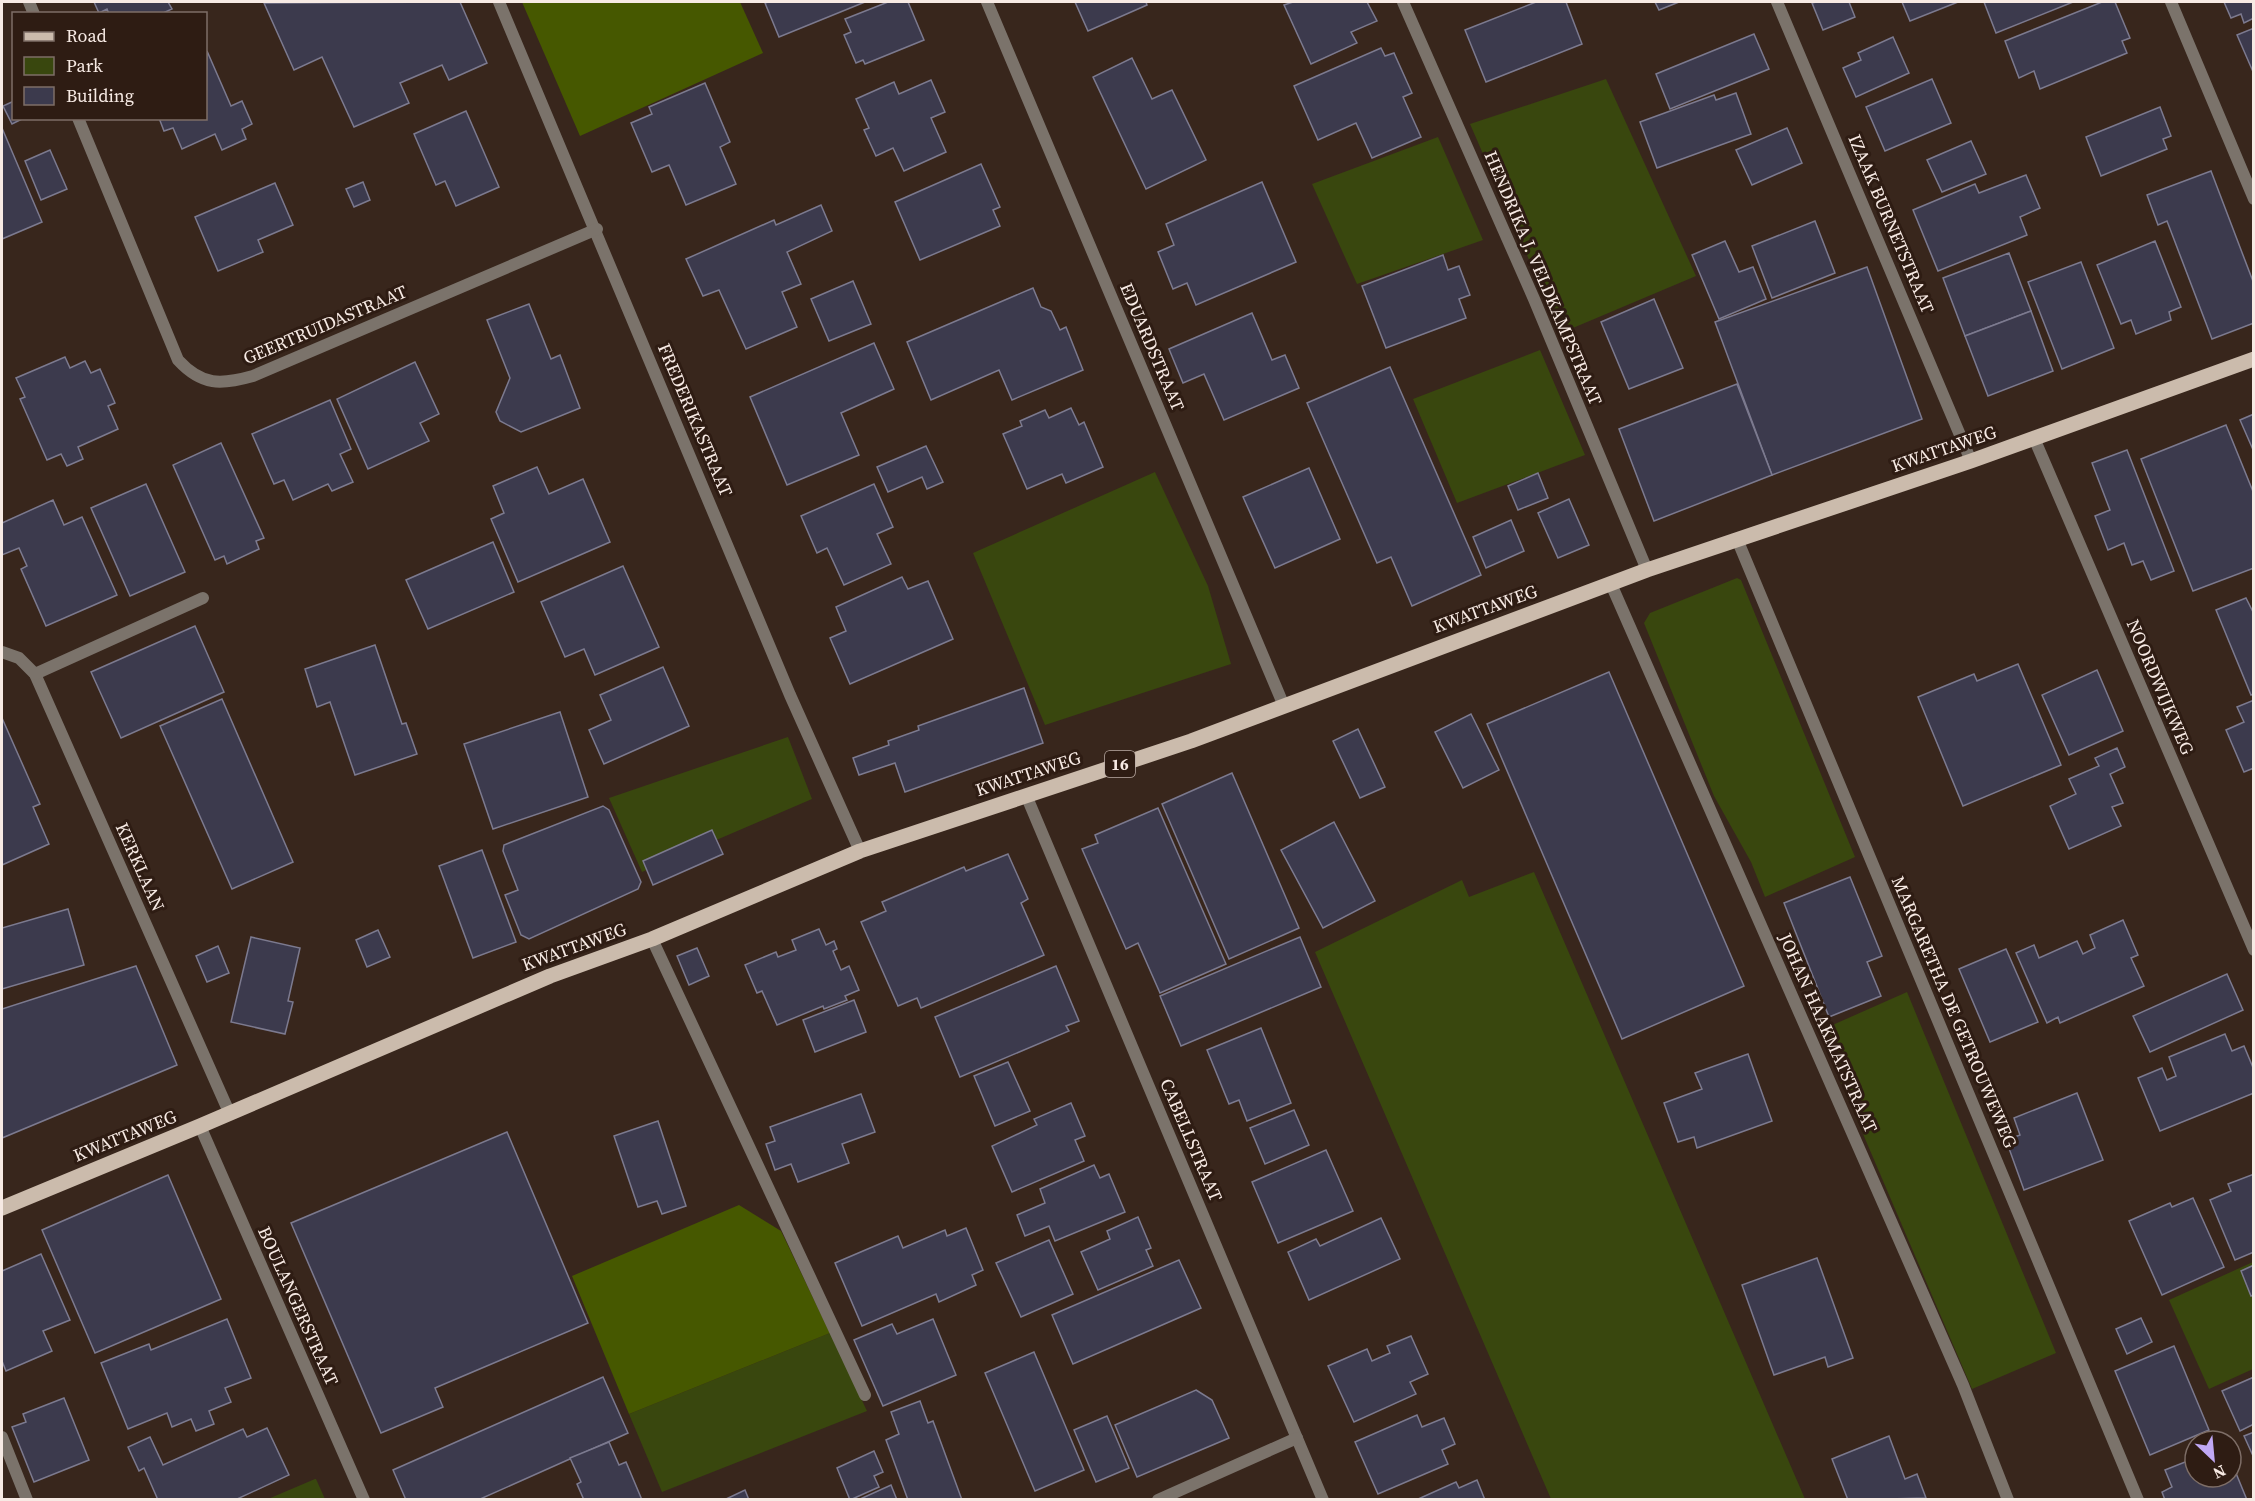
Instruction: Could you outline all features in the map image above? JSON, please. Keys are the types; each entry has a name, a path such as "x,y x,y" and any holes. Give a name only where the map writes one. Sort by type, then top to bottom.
{"main road":[{"name":"KWATTAWEG","path":"2,1208 550,976 652,939 860,851 1191,741 1647,570 1971,461 2253,359"}],"street":[{"name":"FREDERIKASTRAAT","path":"499,2 597,229 790,695 860,851"},
{"name":"EDUARDSTRAAT","path":"987,2 1284,706"},
{"name":"HENDRIKA J. VELDKAMPSTRAAT","path":"1403,2 1534,299 1647,570"},
{"name":"IZAAK BURNETSTRAAT","path":"1778,2 1971,461"},
{"path":"2170,2 2253,199"},
{"name":"GEERTRUIDASTRAAT","path":"79,120 178,360 191,374 209,381 229,382 253,376 597,229"},
{"name":"NOORDWIJKWEG","path":"2034,438 2253,950"},
{"name":"MARGARETHA DE GETROUWEWEG","path":"1737,539 2138,1500"},
{"name":"JOHAN HAAKMATSTRAAT","path":"1611,584 1963,1385 2007,1500"},
{"path":"34,674 203,598"},
{"name":"KERKLAAN","path":"2,652 19,658 34,674 229,1112"},
{"name":"CABELLSTRAAT","path":"1026,795 1323,1500"},
{"path":"652,939 865,1395"},
{"name":"BOULANGERSTRAAT","path":"200,1126 364,1500"},
{"path":"2,1437 27,1500"},
{"path":"1158,1500 1297,1438"}],"green space":[{"path":"522,2 740,2 763,53 580,136"},
{"path":"1606,79 1696,276 1561,333 1470,124"},
{"path":"1438,137 1483,240 1357,284 1312,184"},
{"path":"1540,350 1585,455 1457,503 1413,399"},
{"path":"1155,472 1208,586 1231,664 1045,725 973,553"},
{"path":"1737,578 1741,580 1855,857 1765,897 1751,862 1714,796 1644,623 1650,613"},
{"path":"788,737 812,799 642,872 609,798"},
{"path":"1534,872 1805,1499 1551,1499 1315,952 1462,880 1469,897"},
{"path":"1907,992 2056,1353 1972,1389 1819,1031"},
{"path":"739,1205 781,1231 830,1333 629,1414 572,1276"},
{"path":"2253,1262 2253,1369 2209,1389 2169,1300"},
{"path":"830,1333 867,1411 662,1492 629,1414"},
{"path":"315,1479 325,1499 268,1499"}],"building":[{"path":"94,2 168,2 172,9 165,12 108,12 107,9 99,12"},
{"path":"460,2 487,63 449,80 442,65 400,83 409,103 354,127 322,57 294,70 264,3"},
{"path":"865,2 779,37 765,3"},
{"path":"888,2 908,2 924,40 865,64 863,60 856,63 844,35 851,32 845,19"},
{"path":"1075,2 1146,2 1147,5 1088,31"},
{"path":"1293,2 1367,2 1377,21 1351,32 1357,43 1311,64 1284,5"},
{"path":"1536,2 1566,2 1582,44 1486,82 1465,30"},
{"path":"1655,2 1679,2 1659,10"},
{"path":"1849,2 1855,17 1823,30 1812,3"},
{"path":"1902,2 1958,2 1910,21"},
{"path":"1984,2 2073,2 1996,33"},
{"path":"2102,2 2115,2 2130,38 2122,41 2127,53 2040,89 2034,71 2019,78 2005,41"},
{"path":"2224,2 2254,2 2254,18 2244,23 2241,14 2231,18"},
{"path":"2254,28 2254,74 2237,35"},
{"path":"1754,34 1769,69 1670,109 1656,74"},
{"path":"1893,37 1909,73 1856,97 1843,68 1861,60 1858,53"},
{"path":"1381,48 1385,56 1394,53 1412,93 1403,97 1421,137 1372,158 1356,123 1318,140 1294,86"},
{"path":"207,51 231,106 242,101 252,124 242,129 246,139 222,150 215,134 182,149 173,128 164,131 160,120 207,120"},
{"path":"1132,58 1152,99 1172,90 1206,160 1146,189 1093,77"},
{"path":"1932,79 1951,123 1885,151 1866,107"},
{"path":"931,80 945,112 931,118 946,152 904,171 893,148 876,156 864,130 869,128 856,99 894,82 899,94"},
{"path":"705,83 730,142 720,147 736,184 686,205 669,165 652,172 631,123 652,114 649,107"},
{"path":"1736,93 1751,134 1657,168 1640,122 1714,95 1716,100"},
{"path":"12,102 12,120 20,120 12,124 3,106"},
{"path":"2160,107 2171,136 2163,139 2167,149 2101,176 2086,137"},
{"path":"466,111 499,187 456,206 445,181 436,185 414,134"},
{"path":"2,128 42,222 2,239"},
{"path":"1787,128 1802,163 1752,185 1736,150"},
{"path":"1971,141 1986,174 1942,192 1927,160"},
{"path":"50,150 67,189 41,200 25,161"},
{"path":"981,164 1000,207 993,210 1000,226 920,260 895,202"},
{"path":"2211,171 2254,284 2254,323 2212,339 2167,221 2158,225 2147,195"},
{"path":"2026,175 2040,208 2020,217 2027,235 1938,271 1913,210 1975,184 1979,193"},
{"path":"363,182 370,200 354,207 346,189"},
{"path":"1262,182 1296,262 1196,305 1187,283 1173,289 1158,252 1174,245 1166,224"},
{"path":"275,183 293,225 258,240 263,252 218,271 195,217"},
{"path":"821,205 832,231 787,252 801,284 782,292 797,327 746,349 719,290 703,296 686,259 774,220 776,225"},
{"path":"1815,221 1835,273 1772,298 1752,246"},
{"path":"1725,241 1739,272 1753,267 1766,299 1719,319 1692,255"},
{"path":"2155,241 2181,307 2169,312 2171,320 2136,334 2131,320 2121,324 2097,265"},
{"path":"2009,253 2031,311 1965,336 1943,278"},
{"path":"1443,255 1448,270 1459,266 1470,295 1459,299 1466,318 1386,348 1362,286"},
{"path":"2081,262 2114,348 2062,369 2028,282"},
{"path":"1867,267 1922,419 1772,475 1715,322"},
{"path":"853,281 871,324 829,341 811,299"},
{"path":"1033,288 1041,307 1051,311 1060,330 1066,327 1083,370 1012,400 999,370 931,400 907,342"},
{"path":"1654,299 1683,368 1629,389 1601,322"},
{"path":"529,304 551,359 560,355 580,408 521,432 500,421 496,412 510,378 487,320"},
{"path":"2031,311 2053,371 1988,396 1965,336"},
{"path":"1252,313 1272,360 1285,355 1299,388 1224,420 1204,374 1183,383 1169,349"},
{"path":"874,343 894,389 841,413 859,455 787,485 750,397"},
{"path":"65,357 70,368 85,361 91,373 100,369 115,403 108,406 118,429 78,447 83,459 67,466 61,454 47,460 20,399 25,397 16,378"},
{"path":"415,362 439,414 420,423 429,441 368,469 337,399"},
{"path":"1390,367 1481,575 1412,606 1391,557 1377,563 1307,403"},
{"path":"1737,384 1772,475 1654,521 1619,429"},
{"path":"330,400 351,449 340,454 353,482 332,491 328,484 293,500 284,480 274,484 252,434"},
{"path":"1071,408 1079,425 1084,422 1103,467 1066,483 1062,474 1027,489 1003,434 1022,426 1020,421 1045,410 1049,418"},
{"path":"2254,414 2254,452 2240,420"},
{"path":"2226,425 2254,494 2254,568 2193,591 2141,459"},
{"path":"221,443 264,538 256,541 259,549 227,564 224,556 215,560 173,465"},
{"path":"926,446 943,482 927,489 922,477 888,492 877,467"},
{"path":"2127,450 2174,571 2151,580 2143,561 2132,565 2124,543 2108,550 2095,516 2110,510 2092,463"},
{"path":"537,467 549,494 583,479 610,542 518,582 491,519 504,513 493,486"},
{"path":"1309,468 1340,539 1275,568 1243,497"},
{"path":"1538,473 1548,498 1518,510 1508,486"},
{"path":"146,484 185,572 130,596 91,508"},
{"path":"874,484 893,527 877,534 891,564 844,585 827,548 817,553 801,516"},
{"path":"1569,499 1589,545 1558,558 1538,513"},
{"path":"53,500 64,525 82,517 117,595 46,626 21,569 27,566 19,548 2,555 2,523"},
{"path":"1511,520 1524,551 1486,568 1473,537"},
{"path":"493,542 514,592 428,629 406,580"},
{"path":"623,566 659,647 595,675 584,649 565,657 541,602"},
{"path":"902,577 908,589 928,581 953,639 850,684 830,638 846,631 836,607"},
{"path":"2246,598 2254,614 2254,694 2251,695 2216,610"},
{"path":"195,626 224,692 121,738 91,672"},
{"path":"375,645 402,724 406,723 417,754 355,775 330,702 317,707 305,669"},
{"path":"2018,664 2061,765 1963,806 1918,697 1974,674 1977,681"},
{"path":"663,667 689,726 604,764 589,730 611,720 600,695"},
{"path":"2097,670 2123,731 2069,755 2042,695"},
{"path":"1609,672 1744,986 1622,1039 1487,724"},
{"path":"1024,688 1043,743 905,792 895,763 859,775 853,758 889,745 888,741 919,730 918,726"},
{"path":"222,699 293,862 232,889 160,726"},
{"path":"2254,700 2254,768 2244,772 2226,730 2244,722 2237,707"},
{"path":"560,712 588,797 493,829 464,744"},
{"path":"1471,714 1499,770 1463,788 1435,732"},
{"path":"2,718 40,804 33,807 49,844 2,865"},
{"path":"1358,729 1385,787 1360,798 1333,741"},
{"path":"2117,748 2125,767 2110,774 2123,803 2112,807 2121,826 2069,849 2050,806 2076,794 2069,779 2099,766 2095,758"},
{"path":"1232,773 1299,928 1229,959 1162,804"},
{"path":"603,806 609,810 641,882 638,889 529,939 521,935 505,895 518,890 503,851 504,845"},
{"path":"1158,808 1226,964 1160,993 1138,943 1126,949 1082,849 1098,843 1095,835"},
{"path":"1334,822 1375,901 1323,928 1281,850"},
{"path":"712,830 723,854 653,885 643,861"},
{"path":"482,850 516,942 473,958 439,866"},
{"path":"1008,854 1028,899 1021,903 1044,955 921,1008 917,998 898,1006 861,922 886,911 882,902 964,867 966,871"},
{"path":"1850,877 1882,956 1867,962 1881,996 1829,1017 1784,903"},
{"path":"68,909 84,965 2,989 2,928"},
{"path":"2123,920 2138,955 2131,958 2144,986 2060,1023 2058,1017 2047,1023 2016,953 2034,945 2039,958 2077,941 2083,954 2095,948 2090,935"},
{"path":"819,929 826,945 834,941 837,949 833,951 841,970 849,966 859,990 845,996 847,1000 824,1009 823,1006 777,1025 762,991 757,993 745,965 776,952 778,957 796,950 792,940"},
{"path":"378,930 390,957 367,967 356,940"},
{"path":"251,937 300,948 288,1001 293,1002 285,1034 231,1022"},
{"path":"1300,937 1321,987 1181,1046 1160,996"},
{"path":"218,946 229,973 207,982 196,956"},
{"path":"697,948 709,976 689,985 677,956"},
{"path":"2006,949 2038,1022 1990,1042 1959,969"},
{"path":"136,966 177,1065 2,1138 2,1009"},
{"path":"1056,966 1079,1021 1066,1026 1069,1031 960,1077 935,1017"},
{"path":"2227,974 2243,1010 2150,1052 2133,1016"},
{"path":"854,1000 866,1032 815,1052 803,1020"},
{"path":"1261,1028 1291,1103 1247,1121 1239,1100 1229,1104 1207,1050"},
{"path":"2225,1034 2232,1051 2244,1046 2254,1070 2254,1093 2160,1131 2138,1078 2162,1068 2167,1080 2176,1076 2169,1057"},
{"path":"1748,1054 1772,1121 1697,1148 1694,1137 1678,1142 1664,1103 1702,1089 1695,1073"},
{"path":"1008,1062 1030,1111 995,1126 974,1076"},
{"path":"2077,1093 2103,1160 2024,1190 2006,1140 2020,1135 2014,1118"},
{"path":"861,1094 875,1132 842,1144 849,1163 798,1182 791,1164 775,1170 766,1144 775,1141 770,1127"},
{"path":"1071,1103 1085,1136 1075,1140 1084,1161 1012,1192 992,1146 1037,1125 1034,1119"},
{"path":"1294,1110 1309,1145 1265,1164 1250,1128"},
{"path":"658,1121 686,1206 662,1214 657,1201 638,1207 614,1136"},
{"path":"507,1132 588,1323 435,1388 443,1407 381,1433 291,1223"},
{"path":"1326,1150 1353,1211 1278,1243 1252,1182"},
{"path":"1094,1165 1100,1178 1109,1174 1125,1212 1055,1241 1049,1226 1025,1236 1017,1215 1045,1203 1040,1189"},
{"path":"2254,1174 2254,1252 2235,1260 2210,1200 2231,1191 2228,1184"},
{"path":"168,1175 221,1299 95,1353 42,1230"},
{"path":"2193,1198 2224,1267 2162,1295 2129,1221 2170,1203 2172,1207"},
{"path":"1138,1217 1151,1248 1146,1250 1153,1266 1098,1290 1081,1252 1110,1239 1107,1231"},
{"path":"1381,1218 1400,1259 1309,1300 1288,1252 1316,1239 1320,1246"},
{"path":"966,1228 983,1270 972,1275 976,1285 939,1302 936,1294 862,1326 835,1263 898,1236 903,1248 945,1230 947,1236"},
{"path":"1049,1240 1073,1294 1021,1317 996,1263"},
{"path":"41,1254 70,1320 43,1331 52,1351 6,1371 2,1361 2,1271"},
{"path":"1817,1258 1853,1358 1828,1367 1825,1357 1774,1375 1742,1285"},
{"path":"1179,1260 1201,1308 1073,1364 1052,1315"},
{"path":"2254,1265 2254,1295 2251,1296 2241,1271"},
{"path":"2141,1318 2152,1342 2127,1354 2116,1329"},
{"path":"227,1319 251,1378 225,1388 231,1402 209,1411 214,1424 196,1431 191,1419 172,1427 167,1413 128,1429 101,1363 149,1344 151,1350"},
{"path":"933,1319 956,1375 883,1406 854,1340 892,1324 897,1334"},
{"path":"1411,1336 1428,1374 1410,1382 1416,1394 1354,1422 1328,1366 1367,1349 1372,1361 1390,1353 1387,1346"},
{"path":"2174,1346 2209,1429 2183,1429 2183,1441 2150,1455 2115,1371"},
{"path":"1034,1352 1084,1470 1035,1491 985,1373"},
{"path":"603,1377 628,1433 478,1500 406,1500 393,1470"},
{"path":"2254,1377 2254,1424 2239,1429 2222,1391"},
{"path":"1196,1390 1212,1400 1229,1438 1137,1477 1115,1425"},
{"path":"64,1398 89,1460 34,1482 12,1427 26,1422 23,1414"},
{"path":"920,1401 928,1423 933,1421 962,1500 908,1500 886,1440 899,1434 891,1412"},
{"path":"1417,1415 1422,1427 1444,1418 1455,1444 1442,1450 1448,1464 1378,1494 1355,1442"},
{"path":"1107,1416 1129,1468 1096,1482 1074,1430"},
{"path":"267,1428 289,1475 235,1500 158,1500 144,1468 139,1471 128,1447 150,1437 163,1465 243,1429 247,1437"},
{"path":"2254,1432 2254,1458 2244,1436"},
{"path":"1889,1436 1905,1479 1917,1474 1926,1498 1848,1500 1832,1459"},
{"path":"609,1442 619,1465 626,1462 642,1500 584,1500 577,1484 581,1482 570,1458"},
{"path":"874,1451 883,1472 874,1476 879,1487 850,1500 837,1468"},
{"path":"2183,1463 2183,1489 2242,1489 2247,1500 2165,1500 2162,1492 2172,1487 2165,1470"},
{"path":"1477,1480 1485,1500 1416,1500 1456,1482 1459,1488"},
{"path":"891,1485 897,1500 858,1500"},
{"path":"745,1490 749,1500 724,1500"}]}
